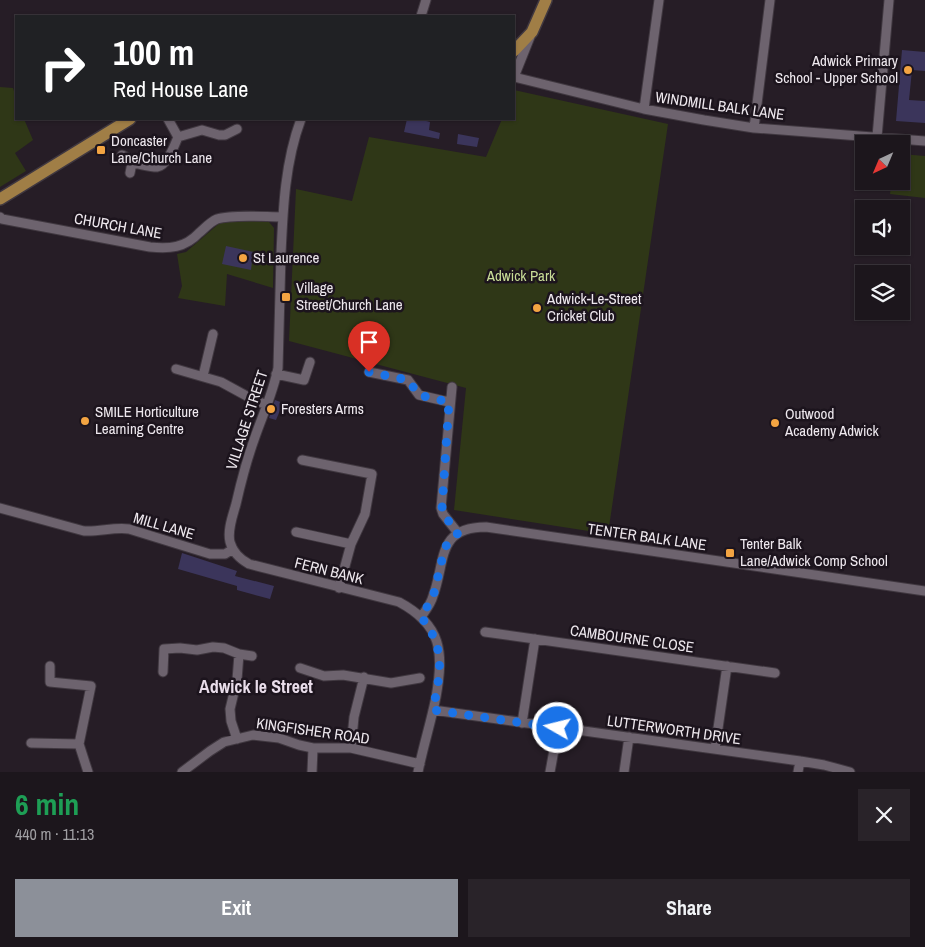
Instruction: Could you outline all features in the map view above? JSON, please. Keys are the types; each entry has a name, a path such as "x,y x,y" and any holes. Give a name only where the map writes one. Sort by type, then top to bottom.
{"main road":[{"path":"515,50 532,32 546,0"},
{"path":"0,199 128,120"}],"street":[{"path":"421,15 426,0"},
{"path":"644,109 659,0"},
{"path":"754,128 770,0"},
{"path":"877,135 889,0"},
{"path":"515,74 532,32"},
{"name":"WINDMILL BALK LANE","path":"515,77 644,109 754,128 855,135"},
{"path":"169,120 178,137"},
{"name":"VILLAGE STREET","path":"233,550 229,538 232,518 254,438 267,405 276,374 286,178 290,153 301,120"},
{"path":"132,164 156,167 161,165 169,155 178,137 202,130 225,135 237,129"},
{"name":"WINDMILL BALK LANE","path":"910,140 925,141"},
{"path":"122,155 130,159 132,164 130,173"},
{"name":"CHURCH LANE","path":"0,217 2,219 150,247 169,248 178,247 192,240 207,226 220,218 283,217"},
{"path":"203,376 213,334"},
{"path":"276,374 304,380 310,362"},
{"path":"176,370 203,376 228,385 267,405"},
{"path":"369,372 408,380 419,395 449,402"},
{"path":"419,768 440,673 440,660 435,637 421,617 433,597 445,547 458,533 443,514 442,508 449,402 452,387"},
{"path":"302,460 372,474 365,514 351,544 339,588"},
{"name":"MILL LANE","path":"0,508 84,531 94,532 117,527 129,529 210,554 225,554 233,550"},
{"name":"TENTER BALK LANE","path":"458,533 473,527 486,527 925,591"},
{"path":"296,532 351,544"},
{"name":"FERN BANK","path":"233,550 241,560 249,564 399,602 412,609 421,617"},
{"name":"CAMBOURNE CLOSE","path":"485,632 775,673"},
{"path":"522,723 535,639"},
{"path":"163,672 164,649 197,650 213,647 252,656"},
{"path":"237,739 231,721 230,709 237,680 239,654"},
{"path":"50,666 50,682 91,686 79,744 88,772"},
{"path":"715,749 727,666"},
{"path":"300,668 324,676 364,677 391,683 420,678"},
{"path":"351,748 354,717 364,677"},
{"name":"LUTTERWORTH DRIVE","path":"433,710 800,761 850,772"},
{"path":"550,772 558,728"},
{"name":"KINGFISHER ROAD","path":"182,772 210,750 224,742 253,735 267,736 313,748 351,748 419,768"},
{"path":"624,772 629,737"},
{"path":"31,743 79,744"},
{"path":"312,772 313,748"},
{"path":"798,772 800,761"}],"green space":[{"path":"0,87 13,88 15,94 15,120 24,120 33,140 15,153 26,171 0,187"},
{"name":"Adwick Park","path":"515,90 668,124 608,534 454,510 466,388 289,341 296,189 352,201 369,137 486,157 502,120 515,120"},
{"path":"910,155 925,156 925,198 890,194 891,190 910,190"},
{"path":"262,220 269,222 274,228 273,288 227,274 225,306 178,298 182,286 177,254 186,252 222,221"}],"building":[{"path":"902,50 925,52 925,71 912,70 909,100 925,101 925,123 896,121"},
{"path":"407,120 423,120 430,122 429,130 440,133 439,139 404,132"},
{"path":"458,134 479,138 477,147 457,144"},
{"name":"St Laurence","path":"226,246 263,254 261,263 252,262 251,270 222,264"},
{"path":"275,400 283,403 276,420 269,418"},
{"path":"182,553 237,571 235,576 274,586 270,599 237,590 237,586 178,569"}],"place":[{"name":"Adwick Primary School - Upper School","path":"908,70"},
{"name":"Doncaster Lane/Church Lane","path":"101,150"},
{"name":"St Laurence","path":"243,258"},
{"name":"Village Street/Church Lane","path":"286,297"},
{"name":"Adwick-Le-Street Cricket Club","path":"537,308"},
{"name":"Foresters Arms","path":"271,409"},
{"name":"SMILE Horticulture Learning Centre","path":"85,421"},
{"name":"Outwood Academy Adwick","path":"775,423"},
{"name":"Tenter Balk Lane/Adwick Comp School","path":"730,553"}],"district":[{"name":"Adwick le Street","path":"256,687"}],"route":[{"path":"369,372 408,380 419,395 449,402 442,508 443,514 458,533 445,547 433,597 421,617 430,628 439,647 440,673 433,710 558,728"}]}
